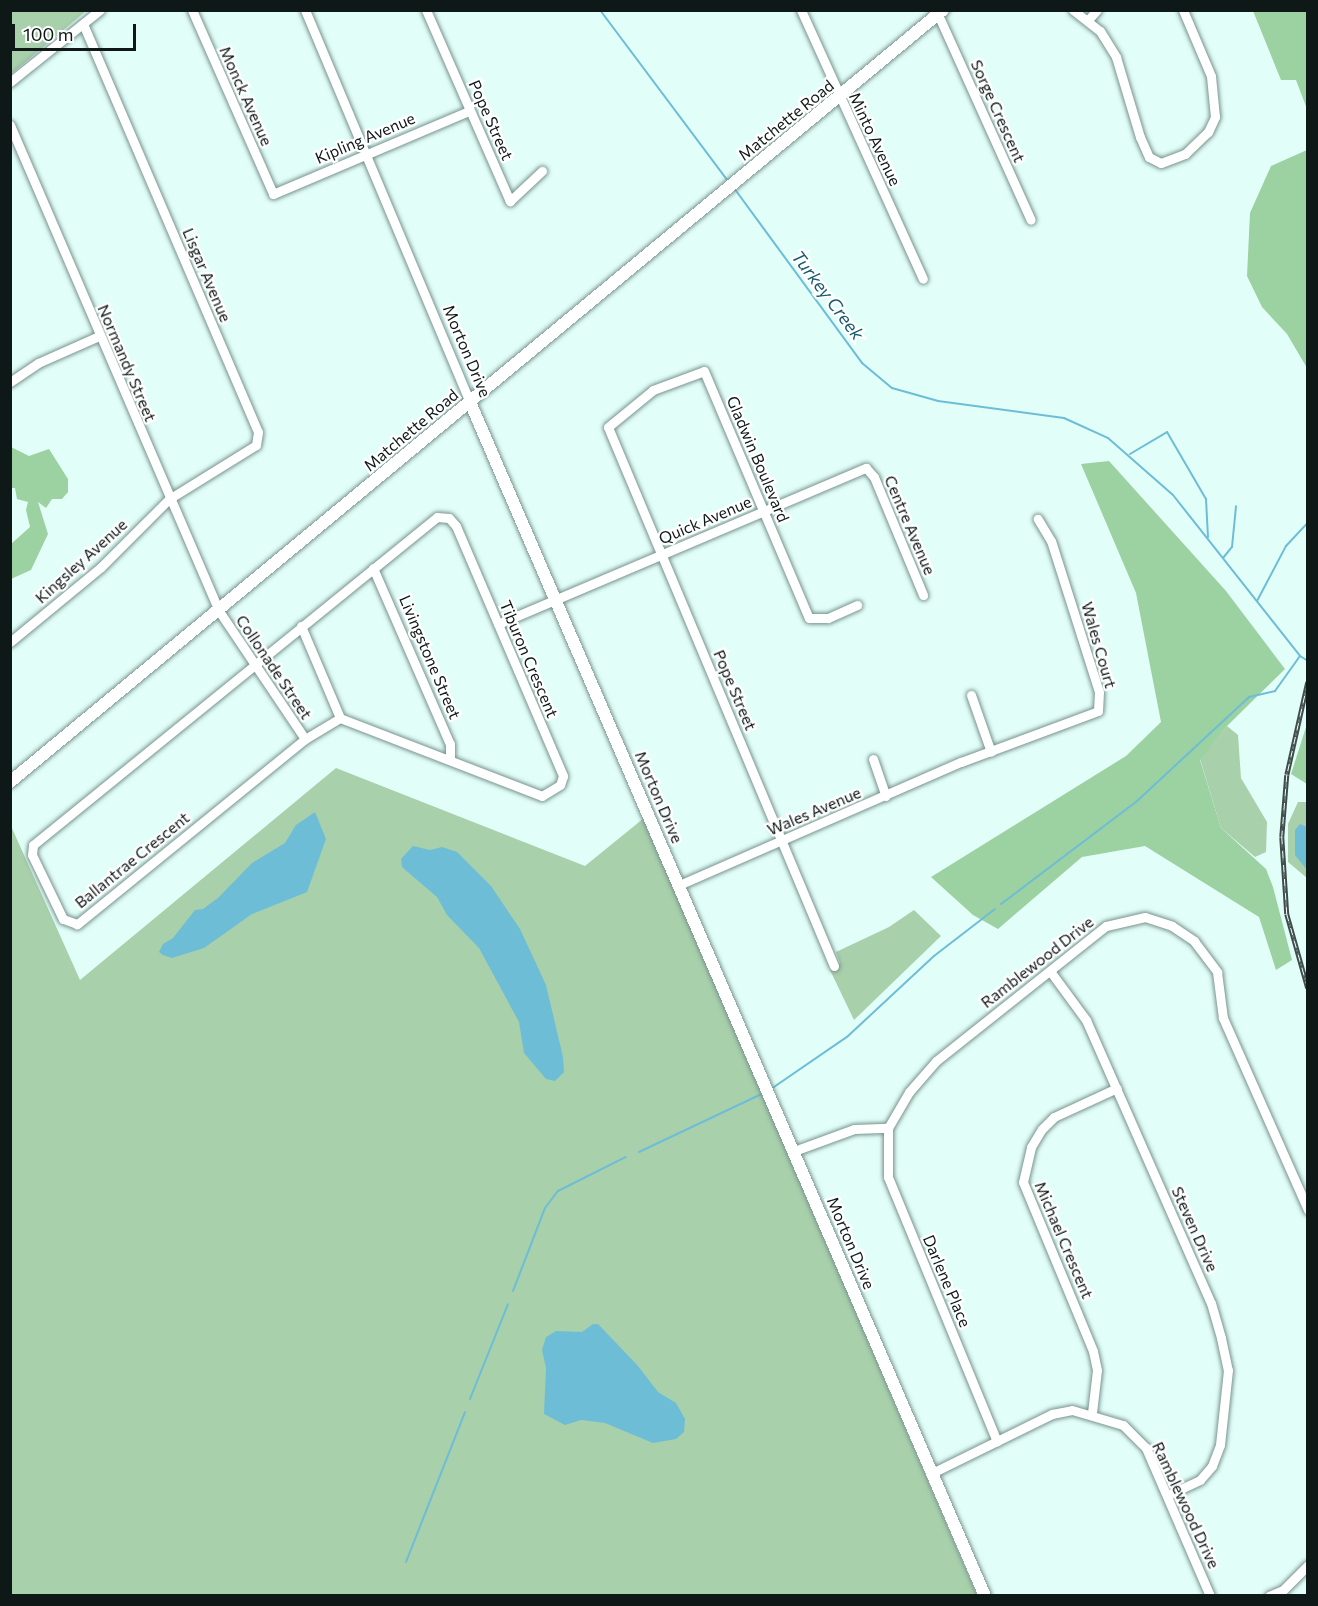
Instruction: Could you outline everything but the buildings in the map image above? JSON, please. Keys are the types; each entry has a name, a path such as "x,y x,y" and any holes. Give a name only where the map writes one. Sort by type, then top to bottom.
{"street":[{"path":"10,82 100,10"},
{"name":"Monck Avenue","path":"192,10 273,194"},
{"name":"Morton Drive","path":"306,10 368,153 470,402 769,1090 985,1596"},
{"name":"Pope Street","path":"426,10 510,201 542,171"},
{"name":"Minto Avenue","path":"801,10 923,279"},
{"path":"1073,10 1088,20 1116,57 1140,137 1149,157 1161,163 1185,154 1208,132 1215,117 1211,76 1183,10"},
{"path":"1088,20 1097,10"},
{"name":"Matchette Road","path":"10,782 707,205 840,99 939,12"},
{"name":"Sorge Crescent","path":"939,12 1031,220"},
{"name":"Lisgar Avenue","path":"83,24 258,432 256,445 169,499"},
{"name":"Kipling Avenue","path":"273,194 469,111"},
{"name":"Normandy Street","path":"10,125 219,611"},
{"path":"10,382 38,363 99,336"},
{"name":"Gladwin Boulevard","path":"608,427 652,390 704,371 809,618 828,618 856,605"},
{"name":"Pope Street","path":"608,427 834,966"},
{"name":"Quick Avenue","path":"498,624 866,468"},
{"name":"Centre Avenue","path":"866,468 874,477 923,595"},
{"name":"Kingsley Avenue","path":"10,642 101,567 169,499"},
{"name":"Tiburon Crescent","path":"253,665 437,517 449,518 456,526 563,776 560,785 542,796 340,718"},
{"name":"Wales Court","path":"961,762 1098,711 1099,692 1051,541 1038,519"},
{"name":"Livingstone Street","path":"373,568 450,744 450,760"},
{"name":"Collonade Street","path":"219,611 253,665 305,739"},
{"path":"301,626 340,718 305,739"},
{"name":"Ballantrae Crescent","path":"253,665 33,845 32,855 63,920 77,924 305,739"},
{"path":"971,695 991,752"},
{"path":"873,759 886,796"},
{"name":"Wales Avenue","path":"679,885 961,762"},
{"name":"Ramblewood Drive","path":"888,1128 902,1101 936,1061 1106,926 1145,917 1172,926 1194,941 1217,972 1223,1018 1308,1210"},
{"name":"Steven Drive","path":"1050,971 1086,1020 1117,1088 1211,1303 1228,1370 1226,1411 1212,1466 1200,1480 1168,1495"},
{"name":"Michael Crescent","path":"1092,1413 1097,1370 1093,1351 1023,1182 1031,1147 1042,1129 1054,1117 1117,1088"},
{"path":"794,1151 854,1129 888,1128"},
{"name":"Darlene Place","path":"888,1128 888,1176 997,1441"},
{"name":"Ramblewood Drive","path":"932,1473 1052,1414 1072,1410 1092,1413 1123,1425 1146,1448 1210,1596"},
{"path":"1269,1596 1283,1590 1308,1565"}],"green space":[{"path":"11,10 86,10 86,11 11,74"},
{"path":"1253,11 1307,11 1307,109 1296,80 1281,80"},
{"path":"1307,150 1307,368 1287,334 1262,307 1247,276 1250,213 1271,166"},
{"path":"11,447 29,456 49,449 68,479 68,492 62,499 52,499 46,508 38,502 48,534 31,570 11,579 11,544 30,527 26,510 28,502 17,499 15,488 11,488"},
{"path":"1109,461 1226,591 1285,669 1227,726 1200,760 1221,828 1266,869 1273,887 1292,960 1276,970 1259,917 1145,846 1082,857 998,929 973,915 931,877 1126,756 1161,722 1136,593 1081,464"},
{"path":"1307,724 1307,784 1291,774"},
{"path":"1227,726 1238,735 1241,778 1267,822 1266,852 1255,857 1221,828 1200,759"},
{"path":"336,768 585,866 644,818 977,1595 11,1595 11,826 80,980"},
{"path":"1298,802 1307,802 1307,878 1288,862 1288,824"},
{"path":"914,910 941,936 854,1020 830,970 840,963 836,952 889,927"}],"water":[{"path":"315,812 326,839 307,892 252,914 204,948 172,958 159,952 163,944 173,938 195,910 203,909 218,898 252,863 285,843 296,825"},
{"path":"1300,824 1307,827 1307,870 1295,855 1295,830"},
{"path":"413,846 430,850 442,847 457,852 491,886 520,929 546,985 563,1057 564,1072 555,1081 546,1079 524,1053 519,1022 479,948 447,915 437,897 402,867 401,859"},
{"path":"593,1324 598,1324 638,1366 658,1392 676,1403 685,1419 684,1432 676,1439 653,1443 605,1423 581,1420 565,1425 544,1414 546,1368 542,1350 546,1337 556,1331 582,1332"}],"waterway":[{"name":"Turkey Creek","path":"600,10 728,181"},
{"name":"Turkey Creek","path":"734,188 862,363 892,388 938,401 1064,418 1108,438 1173,495 1300,656 1308,661"},
{"name":"Turkey Creek","path":"1130,454 1167,432 1206,499 1208,537"},
{"path":"1223,558 1232,547 1236,506"},
{"path":"1257,601 1286,546 1308,522"},
{"path":"1001,904 1136,802 1249,697 1275,691 1300,656"},
{"path":"771,1089 848,1036 934,956 995,909"},
{"path":"639,1152 764,1093"},
{"path":"513,1291 545,1208 558,1191 626,1157"},
{"path":"470,1399 508,1304"},
{"path":"406,1562 465,1412"}],"railway":[{"path":"1308,682 1287,775 1282,837 1287,914 1308,988"}]}
